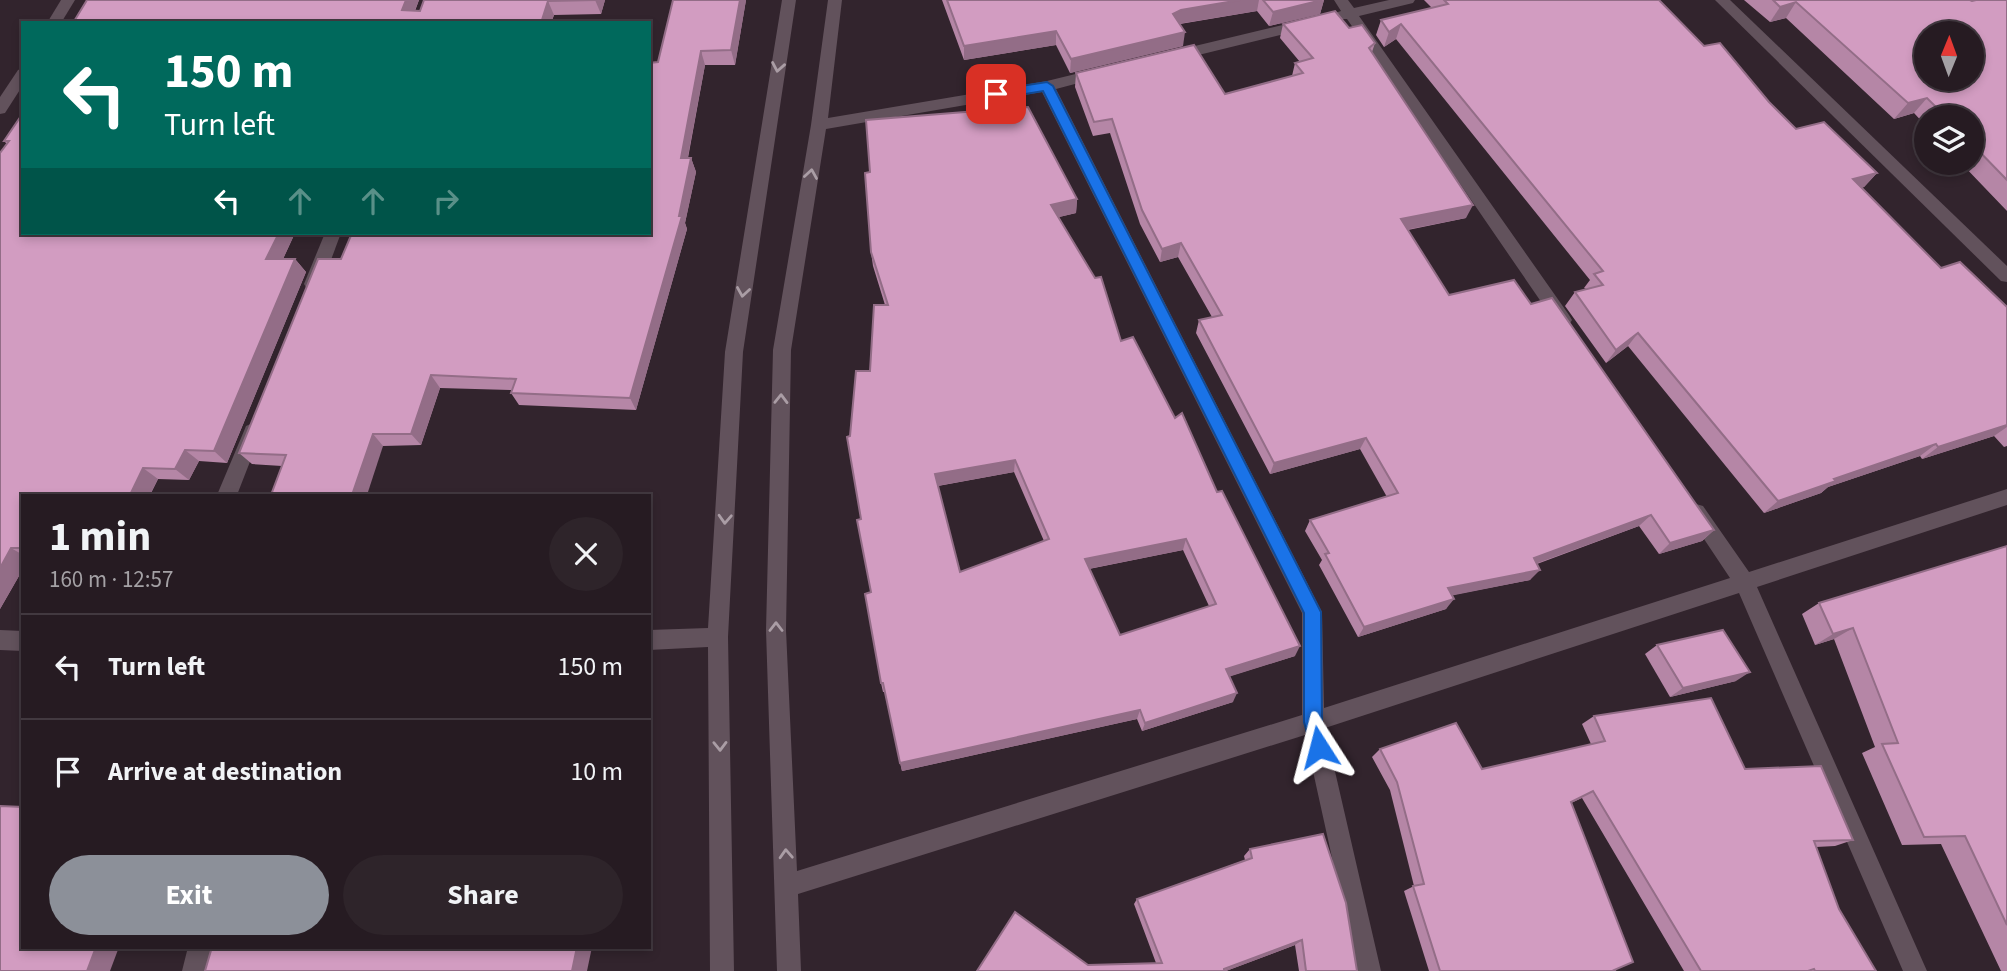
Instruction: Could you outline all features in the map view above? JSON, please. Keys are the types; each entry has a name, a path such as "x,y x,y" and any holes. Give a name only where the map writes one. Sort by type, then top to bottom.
{"street":[{"path":"55,21 68,0"},
{"path":"722,971 718,637 734,352 789,0"},
{"path":"789,971 776,630 782,350 819,125 835,0"},
{"path":"1153,61 1346,7 1408,0"},
{"path":"1722,0 2007,276"},
{"path":"1346,7 1572,332"},
{"path":"819,125 1047,86 1113,70"},
{"path":"0,109 21,76"},
{"path":"1047,86 1312,612 1313,722 1368,971"},
{"path":"308,295 332,235"},
{"path":"227,494 257,420"},
{"path":"1682,492 1745,583 1915,971"},
{"path":"787,886 1313,722 2007,498"},
{"path":"651,640 718,637"},
{"path":"0,640 21,641"},
{"path":"194,971 200,949"}],"building":[{"path":"87,0 406,0 402,10 420,11 424,0 596,0 548,1 542,21 74,21"},
{"path":"673,0 740,0 731,50 701,51 681,158 691,158 679,216 682,216 630,398 511,393 516,379 431,375 411,434 373,434 352,494 271,494 286,455 239,453 318,259 341,259 351,235 651,235 651,63 658,62"},
{"path":"947,0 1240,0 1181,10 1173,14 1185,32 1071,59 1056,31 964,46"},
{"path":"1263,0 1322,0 1273,12"},
{"path":"1444,0 1659,0 1704,46 1720,43 1769,102 1796,129 1824,122 1877,173 1853,179 1941,268 1960,262 2007,307 2007,425 1938,447 1936,444 1778,501 1638,333 1616,350 1575,292 1603,285 1594,274 1603,271 1401,24 1389,32 1381,20 1448,4"},
{"path":"1773,0 2007,0 2007,180 1984,156 1984,105 1934,105 1927,98 1908,103 1796,2 1780,7"},
{"path":"1335,11 1349,28 1362,25 1375,43 1369,48 1473,205 1401,219 1449,295 1514,280 1531,304 1552,298 1714,530 1670,543 1651,515 1534,558 1540,570 1448,588 1454,599 1364,627 1310,520 1398,493 1366,438 1274,463 1199,320 1222,315 1181,243 1162,249 1142,210 1112,119 1094,122 1076,73 1194,45 1225,94 1303,73 1295,63 1313,58 1283,24"},
{"path":"1028,107 1077,199 1051,205 1095,278 1101,277 1121,341 1133,337 1175,418 1182,413 1217,492 1222,491 1300,646 1226,669 1237,693 1145,723 1140,710 900,763 881,683 865,594 871,592 857,520 861,519 847,437 850,436 856,371 870,371 874,305 888,305 871,252 865,173 870,172 866,120","holes":["1015,460 1049,539 960,572 935,474","1186,539 1216,604 1120,635 1085,559"]},
{"path":"21,116 21,235 278,235 266,259 295,259 214,451 185,450 175,469 143,468 130,494 21,494 21,548 11,548 0,568 0,153 9,141 4,141"},
{"path":"2007,546 2007,925 1965,836 1924,837 1882,744 1898,743 1853,628 1833,634 1819,603"},
{"path":"1723,630 1750,672 1683,688 1657,645"},
{"path":"1711,698 1745,769 1821,766 1853,840 1814,841 1839,909 1876,971 1701,971 1593,791 1571,802 1633,962 1615,971 1440,971 1413,886 1424,884 1397,782 1380,749 1456,723 1482,769 1605,741 1594,716"},
{"path":"0,806 21,807 21,949 95,949 87,971 0,971"},
{"path":"1323,834 1346,903 1357,971 1306,971 1302,940 1224,971 977,971 1015,912 1088,965 1162,963 1137,899 1252,858 1250,849"},
{"path":"211,949 577,949 572,971 205,971"}],"route":[{"path":"996,94 1047,86 1312,612 1313,722 1319,747"}]}
